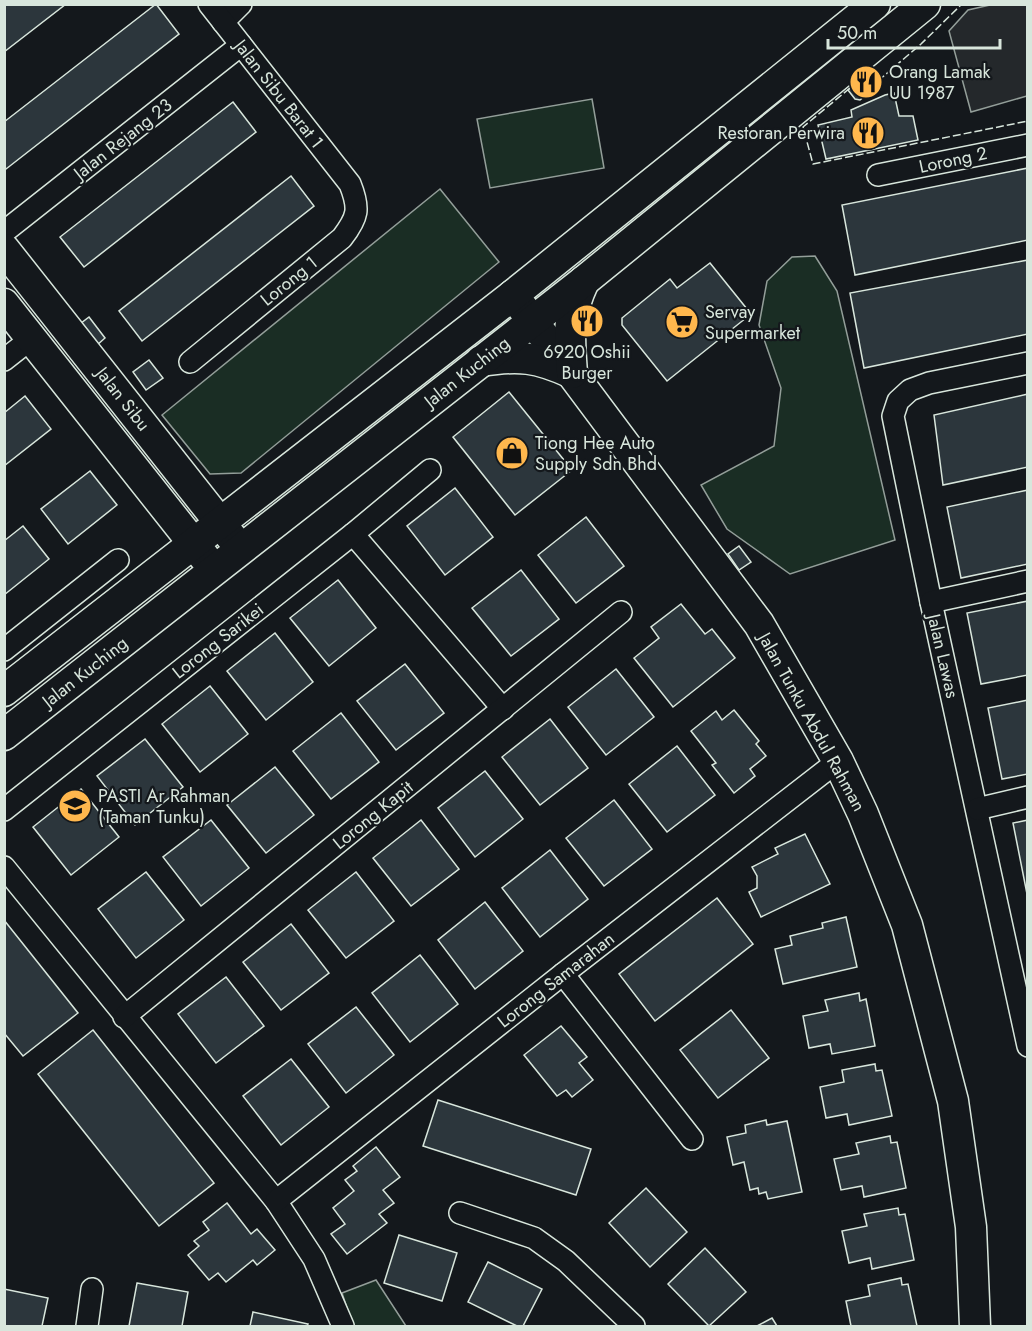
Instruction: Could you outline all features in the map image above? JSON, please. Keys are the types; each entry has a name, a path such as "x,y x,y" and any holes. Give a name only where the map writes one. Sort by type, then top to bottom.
{"street":[{"name":"Jalan Sibu Barat 1","path":"209,4 350,184"},
{"path":"223,22 241,4"},
{"name":"Jalan Kuching","path":"4,691 513,295 874,4"},
{"name":"Jalan Kuching","path":"4,735 584,281 925,4"},
{"name":"Jalan Rejang 23","path":"4,232 241,45"},
{"name":"Lorong 2","path":"878,176 1028,144"},
{"name":"Lorong 1","path":"190,362 342,238 354,223 357,210 356,199 350,184"},
{"name":"Jalan Sibu","path":"4,249 242,549"},
{"path":"481,361 524,358 548,362 572,373 569,326 574,303 584,281"},
{"name":"Jalan Tunku Abdul Rahman","path":"513,295 759,624 838,761 863,814 907,926 953,1101 971,1227 975,1326"},
{"name":"Jalan Sibu","path":"4,304 214,570"},
{"path":"4,360 32,338"},
{"name":"Jalan Lawas","path":"1028,363 929,383 910,390 898,401 893,416 931,602 1024,1014 1028,1046"},
{"name":"Lorong Sarikei","path":"4,810 353,534 430,470"},
{"path":"353,534 503,709"},
{"path":"4,650 118,560"},
{"path":"931,602 1028,581"},
{"name":"Lorong Kapit","path":"124,1017 621,612"},
{"name":"Lorong Samarahan","path":"276,1201 563,974 838,761"},
{"path":"977,808 1028,797"},
{"path":"4,867 276,1201 314,1259 343,1326"},
{"path":"563,974 692,1139"},
{"path":"460,1213 534,1238 566,1261 634,1326"},
{"path":"87,1326 92,1289"}],"green space":[{"path":"592,99 604,168 490,188 477,119"},
{"path":"440,189 499,262 241,473 210,474 162,415"},
{"path":"815,256 837,291 895,540 790,574 727,529 701,485 774,446 781,388 759,325 767,281 792,257"},
{"path":"376,1280 406,1326 353,1326 342,1293"}],"shaded area":[{"path":"990,5 1027,5 1027,96 971,112 949,31 968,10"}],"building":[{"path":"4,4 66,4 4,52"},
{"path":"156,4 179,34 6,169 4,166 4,122"},
{"path":"874,69 881,78 868,88 861,79"},
{"path":"860,80 870,92 860,100 855,99 848,90"},
{"name":"Restoran Perwira","path":"894,93 899,116 913,116 918,140 826,159 818,125 852,117 851,110"},
{"path":"233,102 256,132 84,267 60,237"},
{"path":"1028,168 1028,240 855,275 842,205"},
{"path":"291,176 314,206 142,341 119,311"},
{"path":"1028,260 1028,334 864,368 850,293"},
{"name":"Servay Supermarket","path":"710,263 751,314 667,381 622,325 622,318 670,279 677,288"},
{"name":"6920 Oshii Burger","path":"583,312 594,315 590,330 579,326"},
{"path":"89,317 105,338 96,346 80,324"},
{"path":"149,360 163,378 146,390 133,372"},
{"name":"Tiong Hee Auto Supply Sdn Bhd","path":"509,392 572,470 515,515 453,437"},
{"path":"1028,394 1028,467 943,485 934,415"},
{"path":"25,396 51,429 4,466 4,413"},
{"path":"90,471 117,505 68,544 41,509"},
{"path":"455,488 493,537 445,575 407,526"},
{"path":"1028,490 1028,564 961,578 947,507"},
{"path":"586,517 624,566 576,603 538,555"},
{"path":"23,526 49,559 4,595 4,541"},
{"path":"739,546 751,562 739,570 728,554"},
{"path":"521,570 559,619 511,656 472,608"},
{"path":"338,580 376,628 329,666 290,618"},
{"path":"1028,601 1028,675 981,684 967,613"},
{"path":"681,604 705,634 712,629 735,658 673,707 634,658 659,638 651,627"},
{"path":"275,633 313,682 266,720 227,671"},
{"path":"405,664 444,713 396,750 357,701"},
{"path":"616,669 654,717 606,755 568,707"},
{"path":"210,686 248,734 200,772 162,724"},
{"path":"1028,700 1028,774 1002,779 988,708"},
{"path":"734,710 759,741 756,744 766,756 750,769 755,776 734,793 712,765 716,763 691,731 716,711 722,720"},
{"path":"341,713 379,762 331,799 293,751"},
{"path":"550,719 588,768 540,805 502,757"},
{"path":"145,739 183,787 135,825 97,776"},
{"path":"677,746 715,795 667,832 629,784"},
{"path":"275,767 314,815 266,853 227,805"},
{"path":"485,771 523,819 475,857 438,808"},
{"path":"81,789 119,837 71,875 33,827"},
{"path":"614,800 652,849 604,886 566,838"},
{"path":"211,820 249,868 201,906 163,857"},
{"path":"421,820 459,869 411,906 373,858"},
{"path":"1028,820 1028,894 1027,894 1013,823"},
{"path":"805,834 830,884 761,917 749,892 757,888 757,876 752,867 778,854 775,848"},
{"path":"550,850 588,899 540,937 502,888"},
{"path":"146,872 184,920 136,958 98,909"},
{"path":"356,872 394,921 346,958 308,910"},
{"path":"717,898 753,944 655,1021 619,974"},
{"path":"485,902 523,951 475,989 438,940"},
{"path":"846,917 857,967 783,984 775,949 792,945 790,936 823,928 822,923"},
{"path":"4,920 78,1013 23,1056 4,1033"},
{"path":"291,924 329,973 281,1010 243,962"},
{"path":"420,955 458,1004 410,1042 372,993"},
{"path":"226,977 264,1026 216,1063 178,1014"},
{"path":"859,993 860,1001 866,999 875,1046 832,1054 830,1044 809,1048 803,1016 828,1011 825,1000"},
{"path":"356,1007 394,1055 346,1093 308,1044"},
{"path":"731,1010 769,1058 718,1098 680,1050"},
{"path":"561,1026 587,1057 579,1063 593,1080 572,1097 566,1090 557,1096 524,1055"},
{"path":"93,1030 214,1183 159,1226 38,1074"},
{"path":"291,1059 329,1107 281,1145 243,1096"},
{"path":"875,1064 876,1071 882,1070 892,1116 849,1125 847,1114 826,1118 820,1087 844,1082 842,1070"},
{"path":"438,1100 591,1149 576,1195 423,1146"},
{"path":"766,1120 767,1125 787,1121 802,1192 768,1199 766,1192 759,1194 758,1188 750,1190 744,1162 733,1165 727,1137 746,1133 745,1125"},
{"path":"890,1136 891,1143 897,1142 906,1188 864,1197 862,1186 841,1190 834,1159 859,1154 856,1143"},
{"path":"376,1147 400,1177 383,1190 394,1203 379,1214 387,1223 347,1254 331,1234 345,1224 333,1208 354,1191 345,1180 357,1171 353,1166"},
{"path":"646,1188 687,1232 650,1267 609,1223"},
{"path":"227,1203 251,1234 257,1229 275,1250 257,1265 253,1260 226,1282 218,1273 209,1280 188,1255 199,1246 194,1241 209,1230 203,1222"},
{"path":"898,1208 899,1215 905,1214 914,1260 872,1269 870,1258 849,1263 842,1231 867,1226 864,1214"},
{"path":"399,1235 457,1253 442,1301 384,1283"},
{"path":"705,1248 746,1292 709,1326 668,1284"},
{"path":"488,1262 542,1289 523,1326 517,1326 468,1302"},
{"path":"901,1278 902,1285 908,1284 917,1326 851,1326 846,1301 870,1296 868,1285"},
{"path":"137,1283 188,1292 182,1326 129,1326"},
{"path":"4,1289 48,1298 42,1326 4,1326"},
{"path":"253,1312 308,1324 307,1326 250,1326"},
{"path":"772,1318 777,1326 757,1326"}],"fence":[{"path":"878,81 962,4"},
{"path":"850,88 803,127 813,164 1028,121"}],"place":[{"name":"Orang Lamak UU 1987","path":"866,82"},
{"name":"Restoran Perwira","path":"868,133"},
{"name":"6920 Oshii Burger","path":"587,321"},
{"name":"Servay Supermarket","path":"682,322"},
{"name":"Tiong Hee Auto Supply Sdn Bhd","path":"512,453"},
{"name":"PASTI Ar Rahman (Taman Tunku)","path":"75,806"}]}
